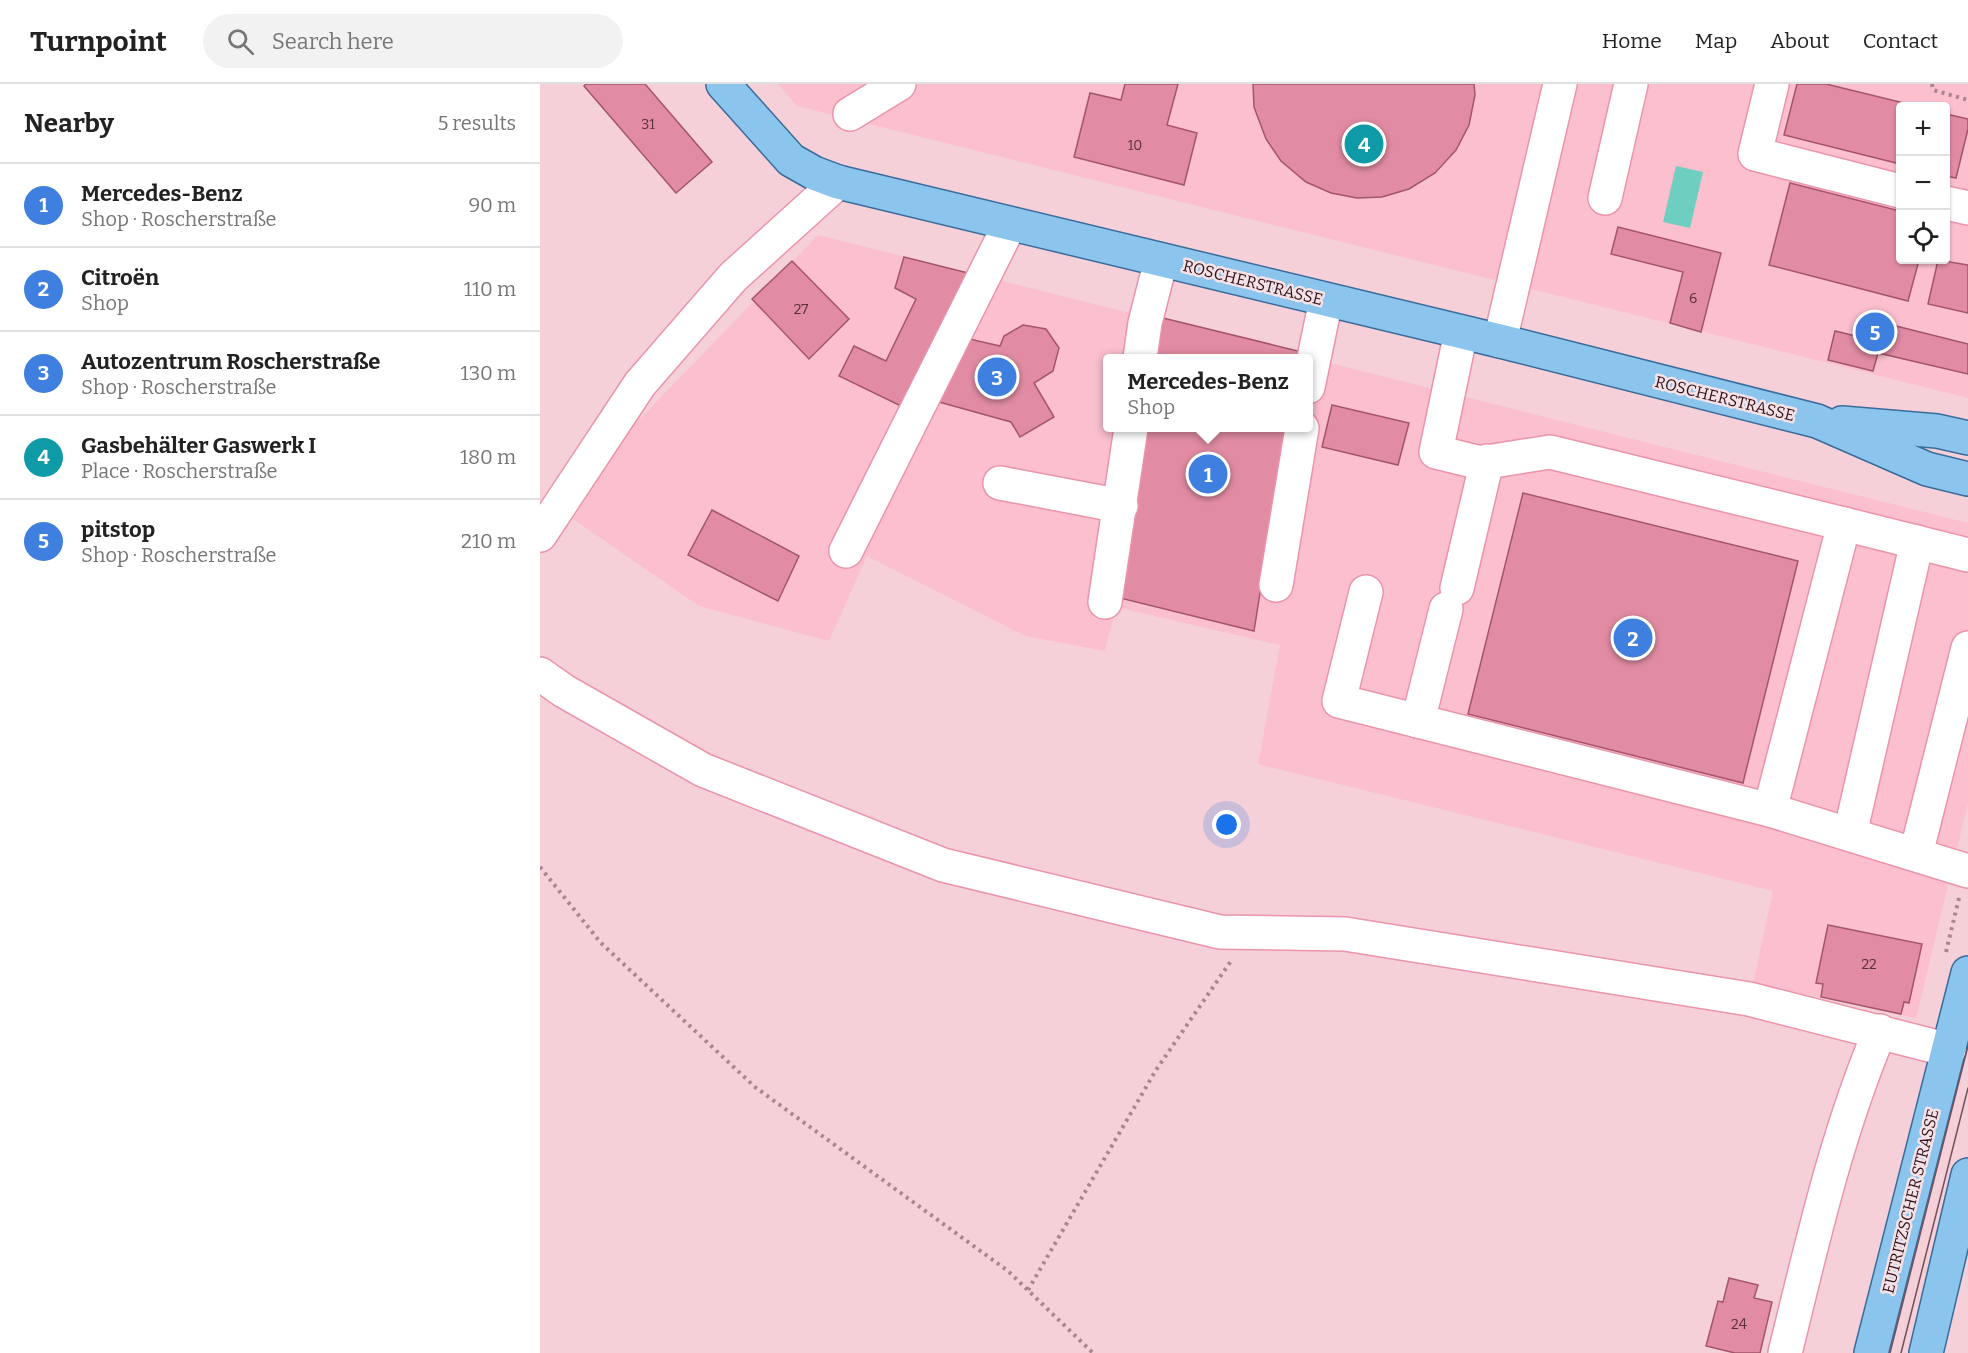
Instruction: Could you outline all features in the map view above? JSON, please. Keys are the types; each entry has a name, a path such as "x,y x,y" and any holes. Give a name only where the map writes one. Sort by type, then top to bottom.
{"main road":[{"name":"ROSCHERSTRASSE","path":"723,84 791,160 814,173 838,182 1500,341 1817,421 1937,431 1968,438"},
{"name":"ROSCHERSTRASSE","path":"1817,421 1927,470 1968,479"},
{"name":"EUTRITZSCHER STRASSE","path":"1871,1353 1968,973"},
{"path":"1926,1353 1968,1175"}],"lane":[{"path":"850,114 899,84"},
{"path":"1500,341 1560,84"},
{"path":"1605,198 1631,84"},
{"path":"1772,84 1755,154 1896,190"},
{"path":"547,524 640,384 733,277 838,182"},
{"path":"1950,203 1968,208"},
{"path":"846,550 1010,224"},
{"path":"1141,354 1145,323 1161,260"},
{"path":"1313,363 1326,300"},
{"path":"1461,332 1436,452 1481,462 1550,452 1968,555"},
{"path":"1105,602 1130,432"},
{"path":"1276,585 1301,432"},
{"path":"1418,721 1486,461"},
{"path":"1000,483 1120,506"},
{"path":"1770,810 1844,524"},
{"path":"1850,834 1917,542"},
{"path":"1366,592 1339,701 1770,810 1968,871"},
{"path":"1916,854 1968,648"},
{"path":"540,674 564,691 703,770 943,865 1220,932 1345,934 1749,999 1949,1050"},
{"path":"1785,1353 1825,1189 1863,1071 1880,1031"}],"path":[{"path":"1932,84 1933,90 1968,100"},
{"path":"540,867 601,943 755,1087 1008,1271 1093,1353"},
{"path":"1028,1290 1156,1070 1250,933"}],"shaded area":[{"path":"778,84 1968,84 1968,398 797,106"},
{"path":"1676,166 1703,172 1690,228 1663,222"},
{"path":"818,235 1293,354 1103,354 1103,432 1313,432 1313,359 1968,523 1968,803 1916,1018 1753,983 1773,891 1258,764 1280,645 1116,607 1105,651 1025,636 867,556 829,641 699,606 573,519 630,429"}],"building":[{"path":"586,84 645,84 712,162 676,193 584,86"},
{"path":"1125,84 1178,84 1167,125 1197,133 1184,185 1074,157 1090,93 1121,100"},
{"path":"1253,84 1474,84 1475,95 1469,125 1456,150 1435,173 1409,189 1382,197 1357,198 1331,193 1306,182 1281,161 1266,139 1254,107"},
{"path":"1797,84 1826,84 1900,102 1896,102 1896,163 1784,135"},
{"path":"1950,115 1968,119 1968,129 1956,178 1950,177"},
{"path":"1790,183 1896,210 1896,264 1918,264 1908,301 1769,265"},
{"path":"1618,227 1721,253 1701,332 1670,323 1683,272 1611,254"},
{"path":"904,257 968,273 901,406 839,376 854,346 886,361 916,299 895,288"},
{"path":"792,261 849,319 809,359 752,299"},
{"path":"1950,262 1968,265 1968,313 1928,304 1937,264 1950,264"},
{"path":"1163,318 1298,351 1298,354 1157,354"},
{"path":"1884,323 1968,344 1968,374 1878,353 1873,371 1828,360 1835,331 1880,342"},
{"path":"1023,325 1046,329 1059,348 1053,371 1034,383 1054,417 1020,437 1011,422 939,402 970,339 1000,346 1004,336"},
{"path":"1332,405 1409,423 1398,465 1322,447"},
{"path":"1144,432 1285,432 1254,631 1116,597"},
{"path":"1523,493 1798,561 1743,783 1468,714"},
{"path":"712,510 799,556 778,601 688,555"},
{"path":"1828,925 1922,944 1909,1003 1904,1002 1901,1014 1821,997 1823,984 1816,983"},
{"path":"1729,1278 1758,1285 1754,1298 1772,1302 1760,1353 1735,1353 1706,1346 1718,1301 1723,1302"}],"tram line":[{"path":"1890,1353 1968,1046"},
{"path":"1901,1353 1968,1088"}],"place":[{"name":"Gasbehälter Gaswerk I","path":"1364,144"},
{"name":"pitstop","path":"1875,332"},
{"name":"Autozentrum Roscherstraße","path":"997,377"},
{"name":"Mercedes-Benz","path":"1208,474"},
{"name":"Citroën","path":"1633,638"}]}
